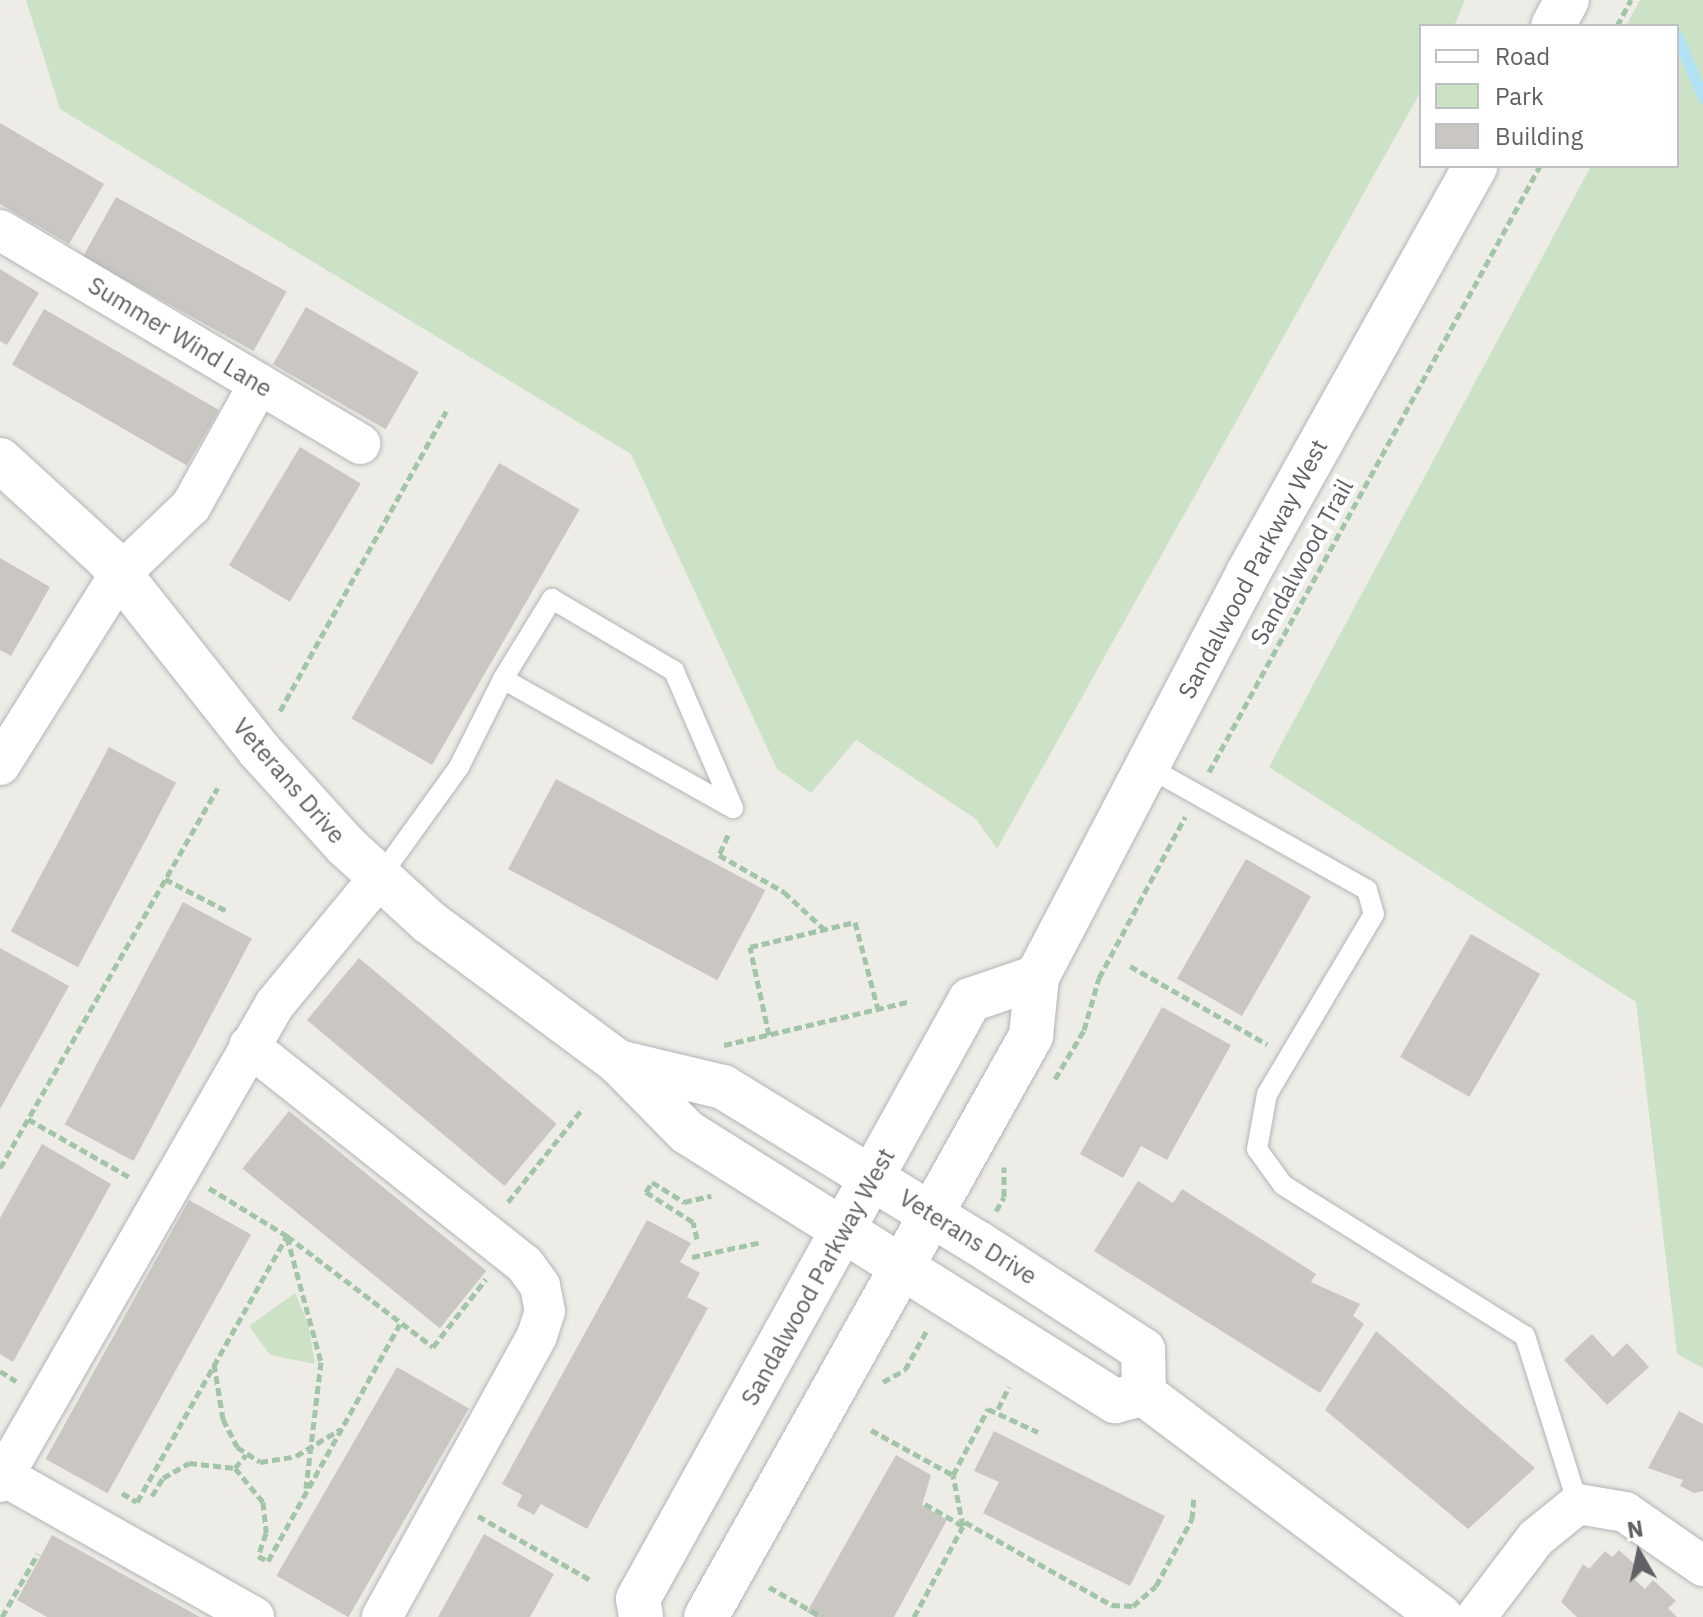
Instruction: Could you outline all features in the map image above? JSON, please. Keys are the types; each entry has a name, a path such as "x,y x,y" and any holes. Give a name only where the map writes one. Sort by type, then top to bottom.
{"street":[{"name":"Sandalwood Parkway West","path":"706,1617 1031,1036 1037,977 1474,168"},
{"name":"Summer Wind Lane","path":"0,230 360,444"},
{"path":"0,765 120,574 191,506 259,384"},
{"name":"Veterans Drive","path":"0,460 120,574 259,750 379,878 618,1062 687,1132 1115,1401 1144,1394 1143,1350 874,1177 723,1087 618,1062"},
{"path":"254,1617 2,1479 275,1004 379,878"},
{"name":"Sandalwood Parkway West","path":"641,1617 638,1599 970,1000 1037,977"},
{"path":"249,1046 525,1265 540,1286 545,1311 537,1336 382,1617"},
{"path":"1144,1394 1441,1617"},
{"path":"1476,1617 1536,1538 1578,1504 1625,1512 1703,1566"}],"lane":[{"path":"379,878 459,767 503,679 552,599 674,671 733,808"},
{"path":"503,679 733,808"},
{"path":"1148,767 1367,890 1374,904 1258,1115 1262,1161 1283,1185 1525,1336 1578,1504"}],"path":[{"path":"1618,24 1631,0"},
{"name":"Sandalwood Trail","path":"1099,978 1539,168"},
{"path":"259,750 446,411"},
{"path":"0,1168 218,788"},
{"path":"733,808 719,855 784,892 824,929"},
{"path":"165,879 225,910"},
{"path":"769,1035 750,947 824,929 855,922 878,1009"},
{"path":"1130,966 1289,1056"},
{"path":"715,1047 911,1001"},
{"path":"497,1216 583,1108"},
{"path":"28,1119 144,1185"},
{"path":"697,1239 693,1222 646,1192 652,1182 684,1202 711,1196"},
{"path":"210,1189 287,1236 433,1347 495,1268"},
{"path":"122,1493 137,1502 287,1236"},
{"path":"287,1236 321,1362 306,1491"},
{"path":"692,1257 762,1242"},
{"path":"152,1496 163,1478 189,1463 235,1468 263,1502 266,1533 258,1556 268,1561 400,1324"},
{"path":"905,1370 921,1340"},
{"path":"213,1363 223,1419 246,1455 278,1462 312,1447 343,1428"},
{"path":"998,1409 1009,1386"},
{"path":"914,1617 964,1524 953,1475 988,1409 998,1409 1038,1432"},
{"path":"871,1430 953,1475"},
{"path":"235,1468 246,1455"},
{"path":"925,1504 1112,1605 1133,1606 1156,1586 1192,1519 1194,1496"},
{"path":"466,1510 589,1579"},
{"path":"2,1617 38,1553"},
{"path":"761,1582 822,1617"}],"green space":[{"path":"26,0 1465,0 1455,24 1419,24 1419,95 997,849 976,819 856,740 811,793 777,769 631,454 60,109"},
{"path":"1640,0 1703,0 1703,1368 1677,1354 1636,1002 1269,767 1590,168 1679,168 1679,24 1627,24"},
{"path":"295,1293 308,1323 315,1364 270,1355 249,1326"}],"building":[{"path":"0,123 104,184 69,244 0,204"},
{"path":"116,197 287,292 254,351 83,256"},
{"path":"0,269 39,293 7,345 0,341"},
{"path":"306,307 419,372 386,429 273,364"},
{"path":"44,309 219,410 187,465 12,364"},
{"path":"300,447 361,484 290,602 229,565"},
{"path":"499,463 580,510 432,765 352,718"},
{"path":"0,558 50,587 11,656 0,650"},
{"path":"109,747 176,783 78,967 11,932"},
{"path":"556,779 765,890 717,980 508,869"},
{"path":"1246,859 1311,897 1242,1016 1177,979"},
{"path":"183,902 252,939 134,1161 65,1125"},
{"path":"1471,934 1540,974 1469,1097 1400,1057"},
{"path":"0,948 69,986 0,1109"},
{"path":"359,958 557,1124 505,1186 307,1020"},
{"path":"1162,1007 1231,1045 1167,1160 1141,1146 1123,1178 1080,1154"},
{"path":"289,1111 486,1271 440,1328 242,1169"},
{"path":"42,1144 111,1184 13,1362 0,1354 0,1218"},
{"path":"1138,1181 1173,1203 1182,1189 1316,1274 1311,1282 1360,1304 1353,1316 1364,1324 1320,1393 1094,1251"},
{"path":"189,1200 251,1234 108,1493 45,1459"},
{"path":"647,1220 691,1243 680,1262 700,1273 687,1297 708,1308 587,1529 541,1504 534,1515 517,1506 522,1495 502,1484"},
{"path":"1376,1331 1535,1468 1468,1529 1325,1410"},
{"path":"1592,1334 1613,1357 1627,1343 1649,1367 1607,1405 1564,1360"},
{"path":"397,1367 469,1408 349,1617 277,1576"},
{"path":"1679,1411 1703,1424 1703,1491 1694,1493 1680,1486 1683,1480 1648,1468"},
{"path":"994,1431 1165,1516 1130,1586 983,1513 999,1482 974,1471"},
{"path":"896,1455 931,1475 922,1505 947,1520 894,1617 815,1617 807,1612"},
{"path":"484,1534 554,1574 530,1617 438,1617"},
{"path":"52,1535 200,1617 47,1617 17,1600"},
{"path":"1619,1550 1643,1572 1635,1580 1645,1589 1653,1580 1676,1601 1668,1608 1677,1617 1577,1617 1561,1602 1583,1564 1589,1569 1605,1551 1612,1557"}],"waterway":[{"path":"1679,40 1703,98"}]}
